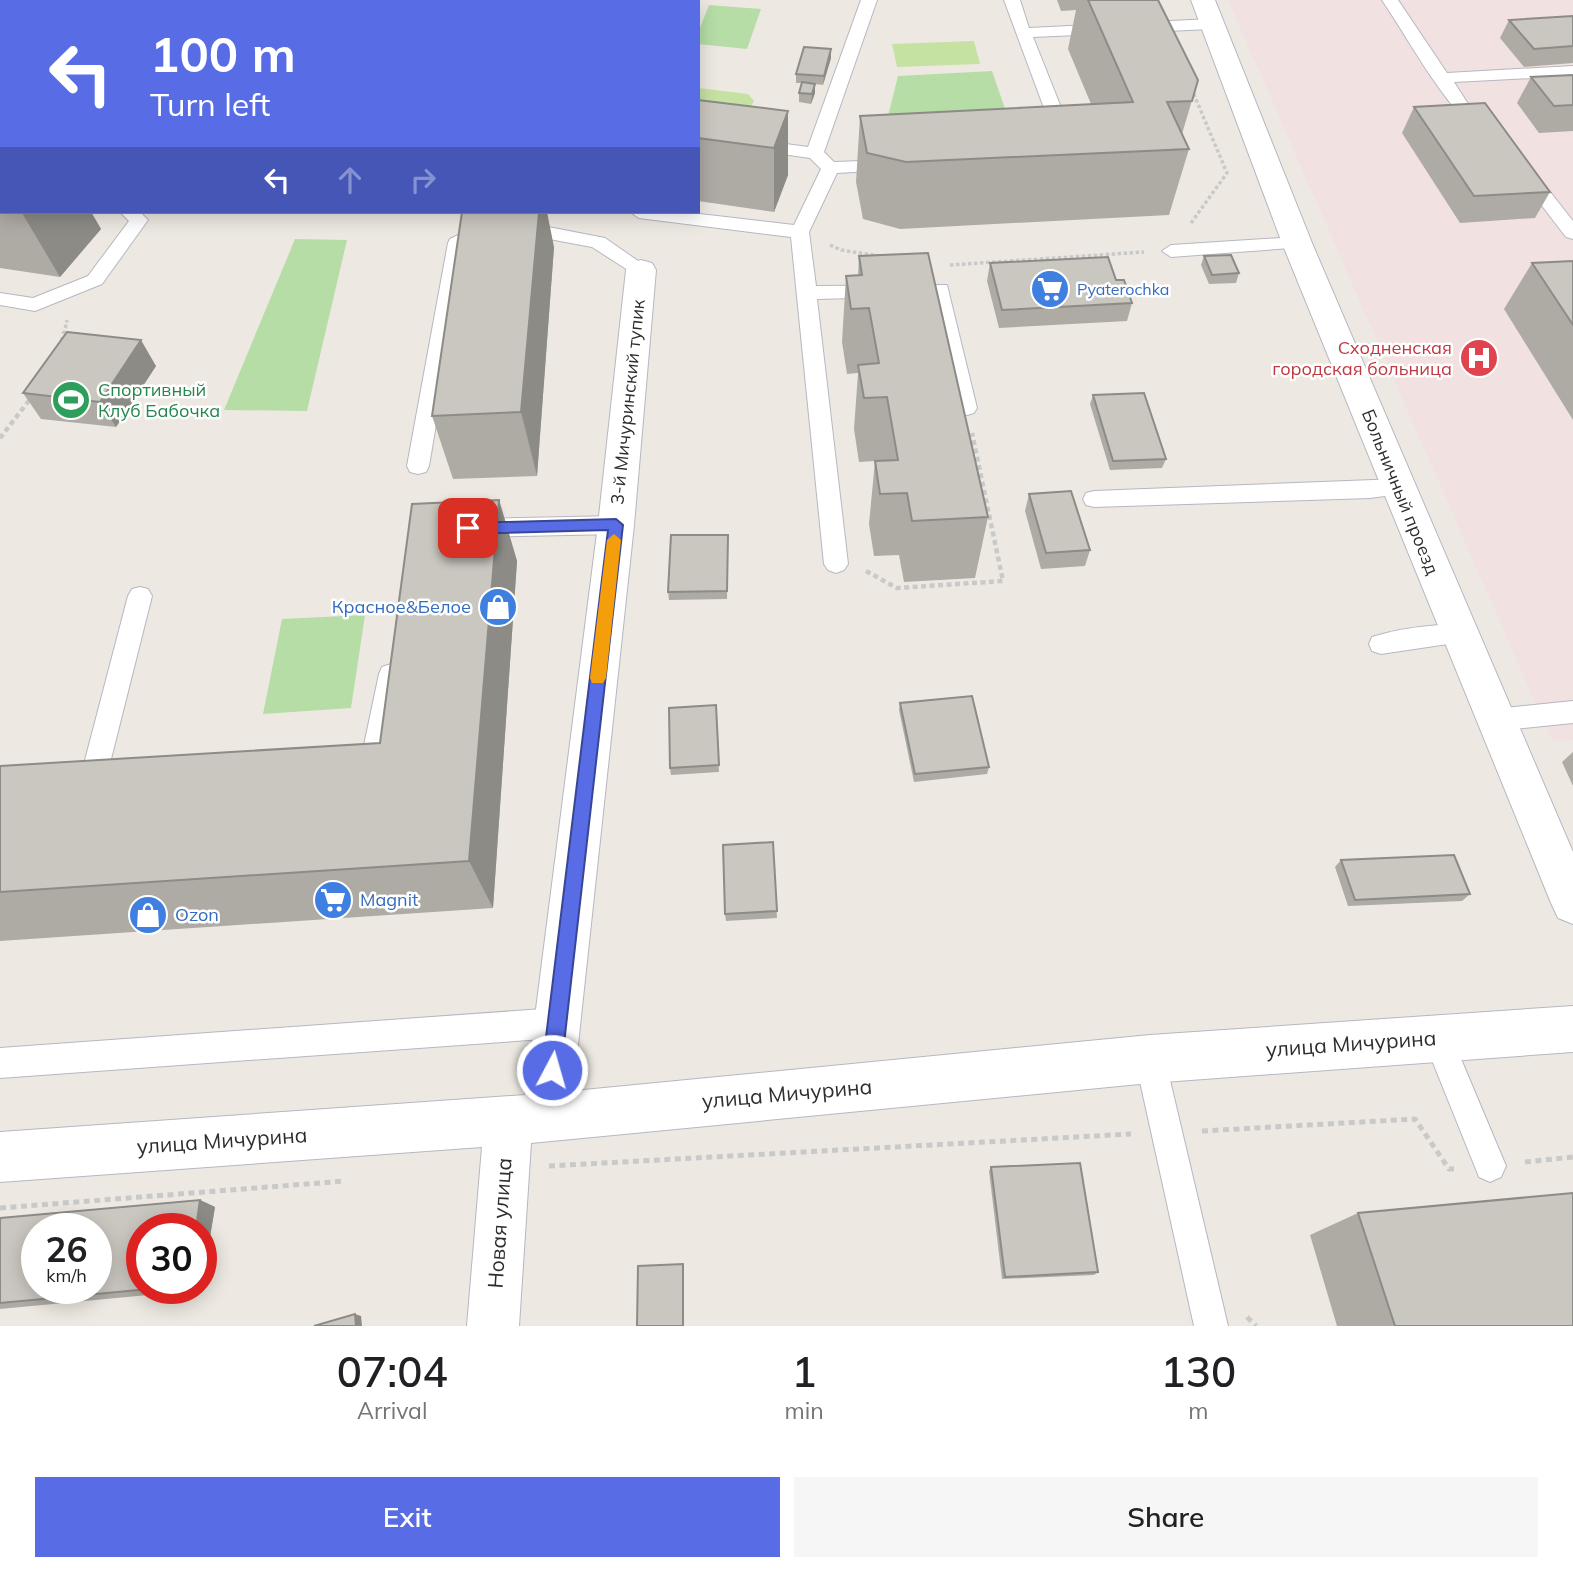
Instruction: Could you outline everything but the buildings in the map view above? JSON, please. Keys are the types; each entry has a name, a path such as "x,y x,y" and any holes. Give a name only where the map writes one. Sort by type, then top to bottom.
{"street":[{"name":"Больничный проезд","path":"1207,12 1297,243 1573,903"},
{"name":"3-й Мичуринский тупик","path":"519,1135 557,1023 616,525 641,271"},
{"name":"улица Мичурина","path":"0,1157 519,1135 1150,1059 1573,1029"},
{"name":"Новая улица","path":"493,1326 519,1135"}],"lane":[{"path":"815,153 869,0"},
{"path":"1012,0 1070,153"},
{"path":"1390,0 1464,110 1490,135"},
{"path":"1157,9 1165,26"},
{"path":"1023,33 1165,26 1207,12"},
{"path":"1441,78 1573,71"},
{"path":"700,137 815,153 831,168 910,163"},
{"path":"1516,161 1573,233"},
{"path":"831,168 800,232 835,559"},
{"path":"0,299 35,304 95,280 139,220 132,214"},
{"path":"655,214 800,232"},
{"path":"418,466 457,243 493,219 533,230 598,242 641,271"},
{"path":"1171,251 1297,243"},
{"path":"806,293 940,289 967,408"},
{"path":"1094,499 1399,487"},
{"path":"445,529 616,525"},
{"path":"92,783 139,596"},
{"path":"1381,644 1430,635 1459,634"},
{"path":"335,759 375,755 396,649"},
{"path":"1495,720 1573,712"},
{"path":"66,785 119,780"},
{"path":"0,1063 557,1023"},
{"path":"1438,1038 1490,1166"},
{"path":"1150,1059 1211,1326"}],"path":[{"path":"938,265 1171,251 1227,173 1191,88"},
{"path":"800,232 841,250 889,258"},
{"path":"60,350 74,289"},
{"path":"0,438 33,395"},
{"path":"835,559 897,588 1003,581 967,408"},
{"path":"519,1135 1167,1133 1415,1119 1449,1169 1573,1157"},
{"path":"0,1209 354,1180"}],"shaded area":[{"name":"Сходненская городская больница","path":"1228,0 1573,0 1573,740 1552,741"}],"green space":[{"path":"709,5 761,9 747,49 700,44 700,28"},
{"path":"974,41 980,64 897,67 892,44"},
{"path":"992,71 1012,129 883,136 898,76"},
{"path":"700,88 748,94 754,101 743,118 700,118"},
{"path":"295,239 347,240 307,411 224,410"},
{"path":"365,615 351,708 263,714 282,619"}],"slow traffic":[{"path":"598,678 614,540"}],"place":[{"name":"Pyaterochka","path":"1050,289"},
{"name":"Сходненская городская больница","path":"1479,358"},
{"name":"Спортивный Клуб Бабочка","path":"71,400"},
{"name":"Красное&Белое","path":"498,607"},
{"name":"Magnit","path":"333,900"},
{"name":"Ozon","path":"148,915"}],"route":[{"path":"468,528 616,525 552,1070"}]}
